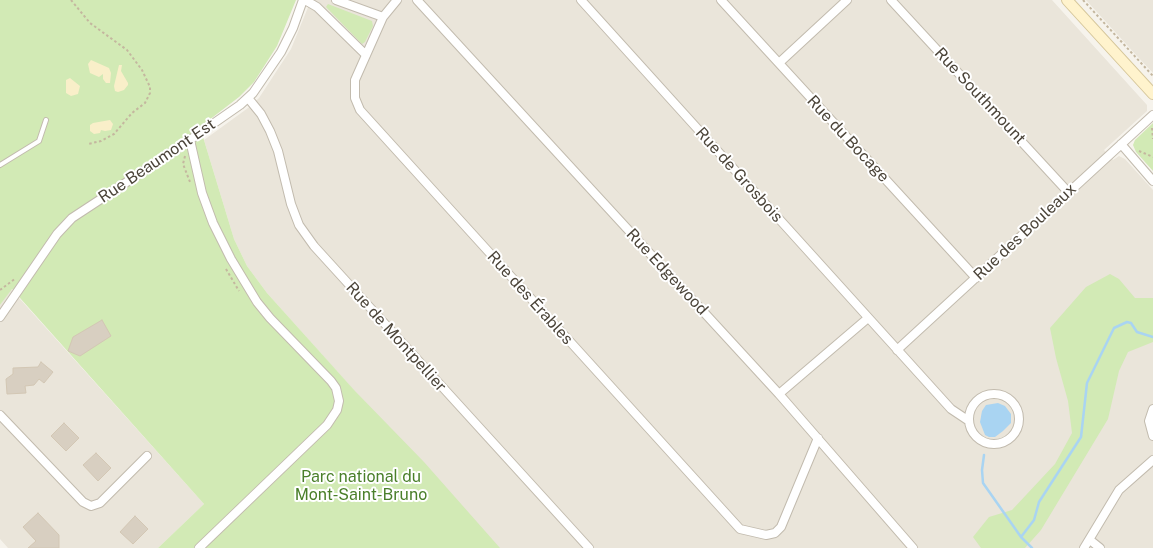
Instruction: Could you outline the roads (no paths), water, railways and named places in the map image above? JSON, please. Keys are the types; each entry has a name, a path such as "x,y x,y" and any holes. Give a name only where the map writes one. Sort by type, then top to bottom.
{"street":[{"path":"304,0 317,7 366,55"},
{"name":"Rue Beaumont Est","path":"0,316 66,223 84,208 126,184 248,98 258,87 276,60 293,28 304,0"},
{"path":"336,0 384,17 397,0"},
{"name":"Rue Edgewood","path":"417,0 779,394 913,548"},
{"name":"Rue de Grosbois","path":"581,0 897,350 951,408 969,421"},
{"name":"Rue du Bocage","path":"721,0 976,278"},
{"path":"779,63 847,0"},
{"name":"Rue Southmount","path":"891,0 1069,193"},
{"path":"1067,0 1153,94"},
{"name":"Rue des Érables","path":"384,17 355,80 356,102 363,113 740,529 766,535 775,533 781,527 818,438"},
{"name":"Rue de Montpellier","path":"248,98 261,114 270,131 278,151 291,204 300,225 314,246 589,548"},
{"name":"Rue des Bouleaux","path":"897,350 1150,117"},
{"path":"190,140 202,193 213,223 230,259 252,295 270,318 331,381 336,388 339,401 337,410 326,425 199,548"},
{"path":"1121,144 1153,181"},
{"path":"779,394 868,318"},
{"path":"993,393 1008,397 1018,409 1020,417 1016,433 1009,440 992,444 976,437 971,430 969,421 970,412 978,399 993,393"},
{"path":"1153,410 1149,425 1153,436"},
{"path":"0,415 83,502 91,506 100,503 147,456"},
{"path":"1084,548 1119,490 1153,460"},
{"path":"1090,540 1100,548"}],"lane":[{"path":"0,165 39,141 46,120"}],"water":[{"path":"998,403 1005,406 1011,414 1011,423 995,437 989,437 985,435 980,422 982,411 986,405"}],"waterway":[{"path":"1032,548 1021,537 1034,520 1039,502 1081,437 1087,383 1114,328 1127,322 1131,323 1137,332 1153,337"},
{"path":"984,455 983,483 1021,537"}],"park label":[{"name":"Parc national du Mont-Saint-Bruno","path":"361,486"}]}
